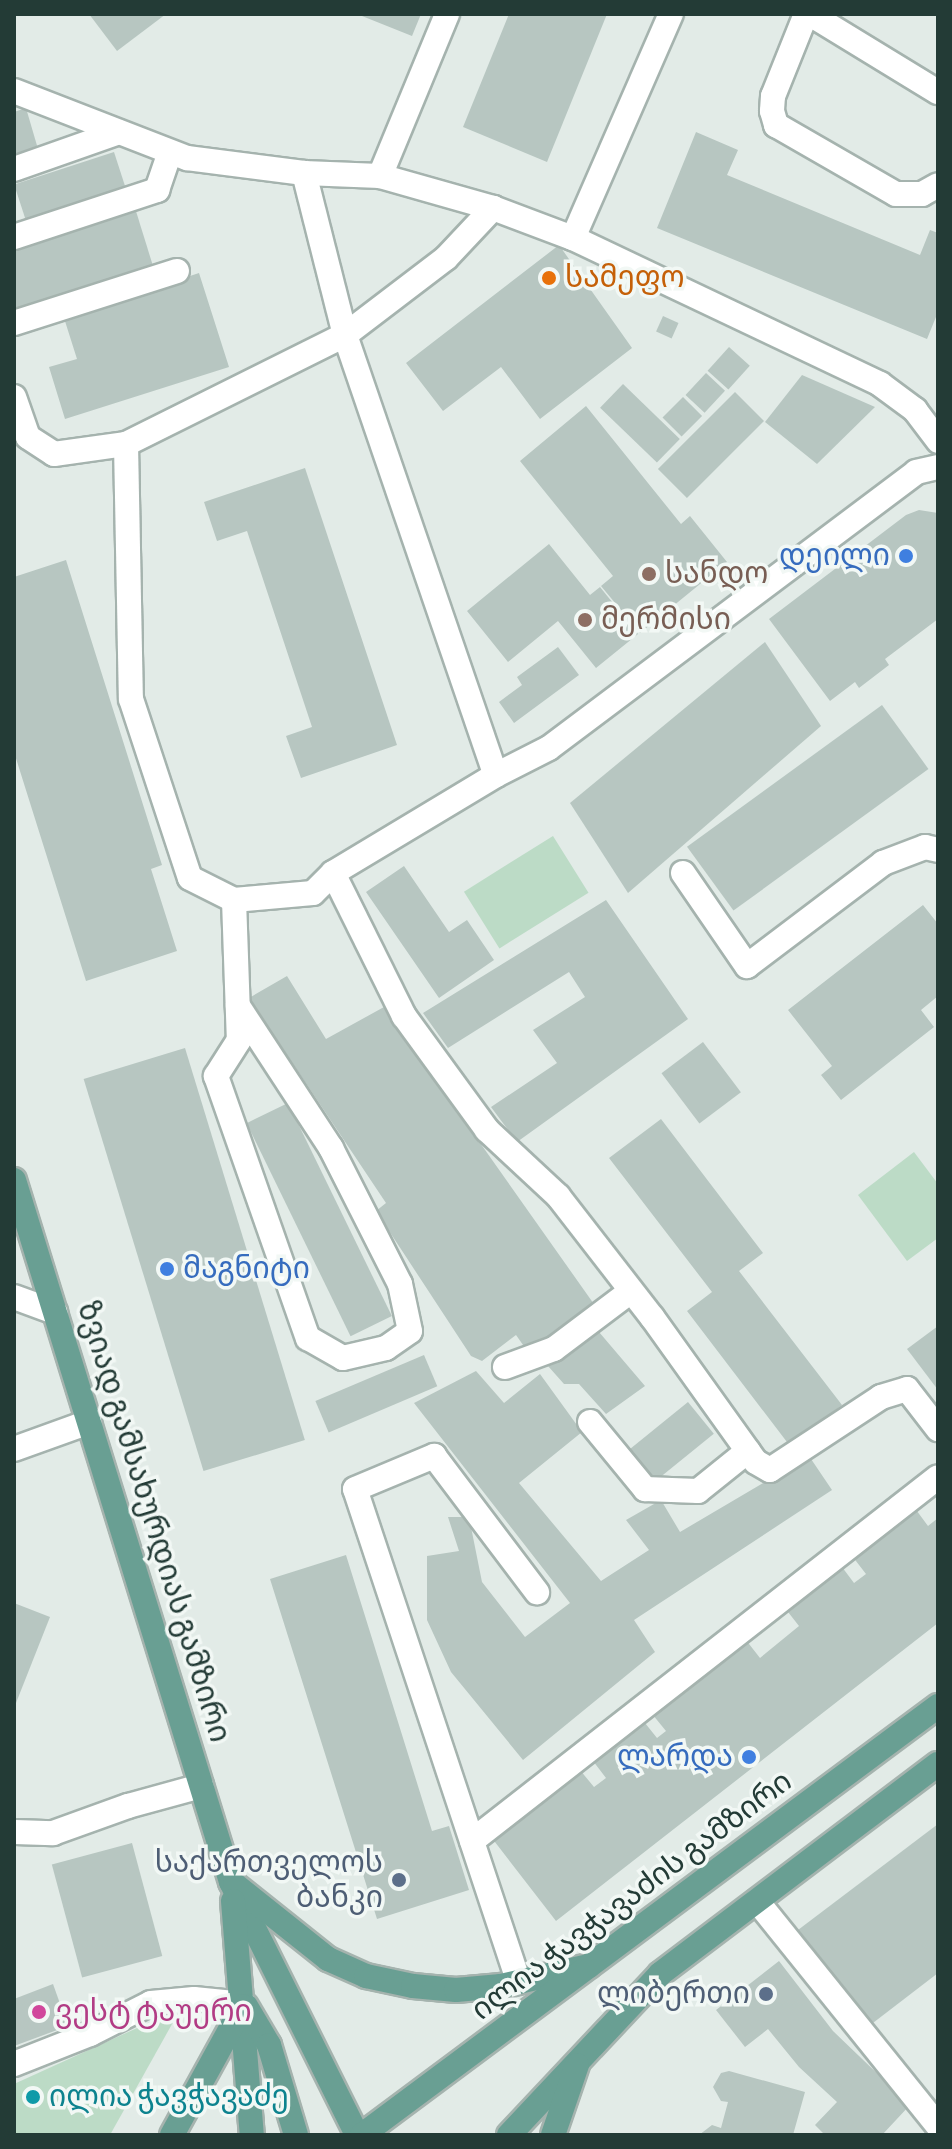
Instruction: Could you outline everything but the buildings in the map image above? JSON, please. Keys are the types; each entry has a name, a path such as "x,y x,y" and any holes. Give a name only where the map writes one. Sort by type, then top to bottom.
{"main road":[{"name":"ზვიად გამსახურდიას გამზირი","path":"14,1180 231,1882 360,2135"},
{"name":"ილია ჭავჭავაძის გამზირი","path":"360,2135 595,1965 938,1706"},
{"path":"509,2135 660,1974 938,1764"},
{"name":"ზვიად გამსახურდიას გამზირი","path":"231,1882 244,2004 269,2045 296,2135"},
{"path":"231,1882 328,1959 366,1976 413,1986 456,1990 595,1965"},
{"path":"172,2135 244,2004"},
{"path":"244,2004 252,2135"},
{"path":"553,2135 580,2057"}],"street":[{"path":"380,176 447,14"},
{"path":"573,238 671,14"},
{"path":"938,92 808,14 773,96 772,111 776,125 896,194 922,194 938,185"},
{"path":"14,91 187,158 304,173 380,176 493,208 573,238 880,384 915,410 938,441"},
{"path":"14,169 119,132"},
{"path":"14,237 157,190 170,152"},
{"path":"304,173 345,335 496,775"},
{"path":"14,397 28,437 54,454 126,444 345,335 446,258 493,208"},
{"path":"14,323 177,271"},
{"path":"126,444 131,699 190,878 234,900 313,893 333,873 496,775 549,748 916,472 938,467"},
{"path":"683,873 747,966 883,863 925,847 938,850"},
{"path":"333,873 404,1016 487,1130 558,1196 748,1451 770,1470 881,1397 907,1389 938,1429"},
{"path":"234,900 239,1040 216,1076 308,1338 343,1358 386,1348 410,1331 400,1284 331,1148 238,1006"},
{"path":"505,1367 554,1349 631,1291"},
{"path":"14,1297 55,1312"},
{"path":"14,1449 89,1422"},
{"path":"590,1422 645,1489 698,1491 748,1451"},
{"path":"518,1980 355,1489 434,1456 537,1592"},
{"path":"472,1841 938,1477"},
{"path":"15,1832 53,1833 128,1806 201,1786"},
{"path":"757,1901 938,2127"},
{"path":"14,2064 90,2034 151,2003 194,1999 244,2004"}],"green space":[{"path":"553,836 589,893 499,948 464,892"},
{"path":"914,1152 938,1184 938,1238 907,1261 858,1195"},
{"path":"181,2008 110,2135 14,2135 14,2084"}],"place":[{"name":"სამეფო","path":"549,278"},
{"name":"დეილი","path":"906,556"},
{"name":"სანდო","path":"649,574"},
{"name":"მერმისი","path":"585,620"},
{"name":"მაგნიტი","path":"167,1269"},
{"name":"ლარდა","path":"749,1757"},
{"name":"საქართველოს ბანკი","path":"399,1880"},
{"name":"ლიბერთი","path":"766,1994"},
{"name":"ვესტ ტაუერი","path":"39,2012"},
{"name":"ილია ჭავჭავაძე","path":"33,2097"}]}
